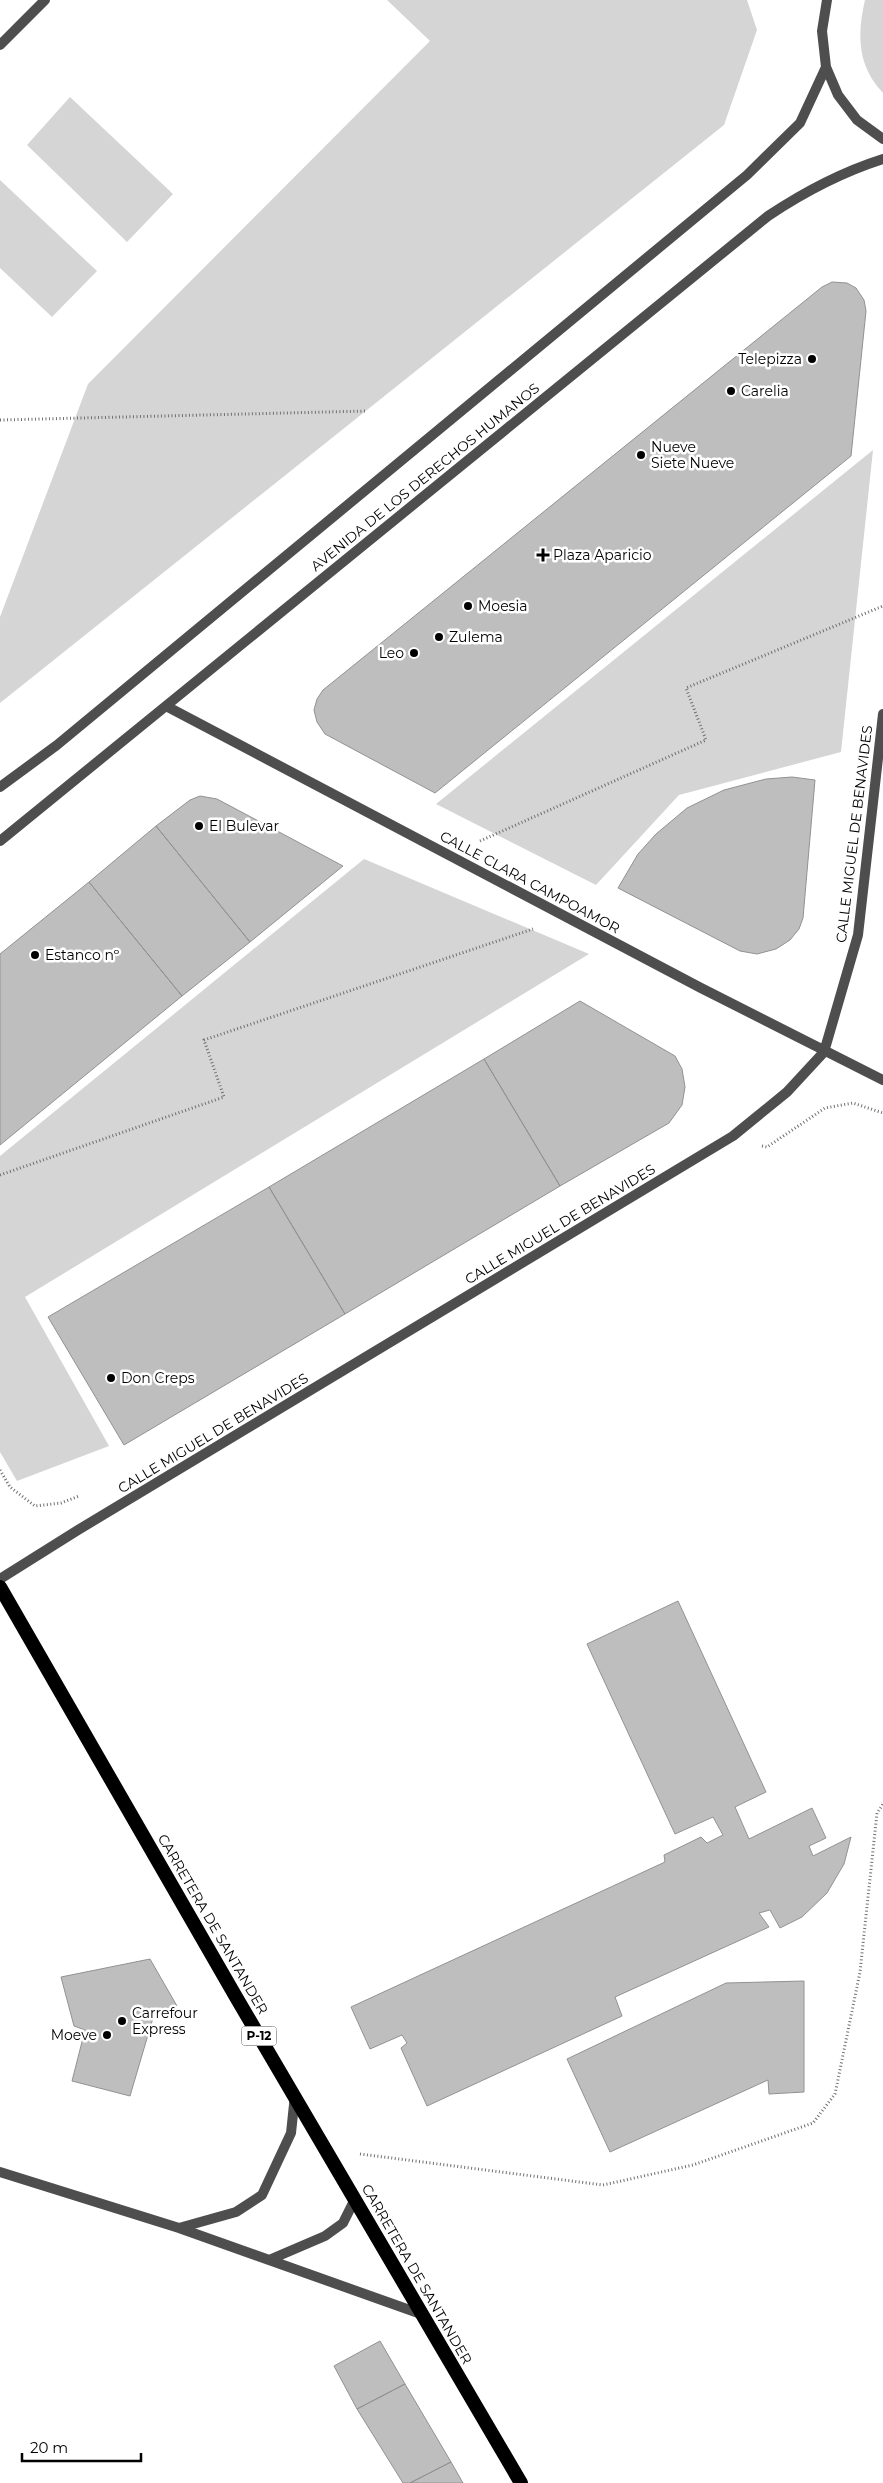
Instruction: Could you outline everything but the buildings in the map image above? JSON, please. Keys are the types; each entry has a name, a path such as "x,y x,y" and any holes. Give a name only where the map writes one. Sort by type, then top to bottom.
{"highway":[{"name":"CARRETERA DE SANTANDER","path":"0,1587 236,1998 295,2095 521,2483"}],"street":[{"path":"0,45 45,0"},
{"path":"827,0 822,31 826,66 838,95 858,120 883,139"},
{"name":"AVENIDA DE LOS DERECHOS HUMANOS","path":"0,787 57,745 747,176 800,123 826,66"},
{"name":"AVENIDA DE LOS DERECHOS HUMANOS","path":"0,841 768,216 797,196 861,166 883,159"},
{"name":"CALLE CLARA CAMPOAMOR","path":"166,706 824,1052 883,1080"},
{"name":"CALLE MIGUEL DE BENAVIDES","path":"0,1579 78,1530 733,1136 787,1092 824,1052 858,934 883,714"},
{"path":"180,2228 236,2212 262,2195 291,2133 295,2095"},
{"path":"0,2172 180,2228 421,2314"},
{"path":"269,2260 325,2236 343,2223 355,2199"}],"path":[{"path":"0,420 367,411"},
{"path":"450,855 706,740 686,688 883,606"},
{"path":"0,1175 224,1097 204,1040 566,917"},
{"path":"325,2149 603,2185 694,2165 813,2123 836,2094 860,1972 877,1813 883,1804"}],"shaded area":[{"path":"387,0 747,0 757,30 724,125 0,703 0,617 88,384 430,41"},
{"path":"865,0 883,0 883,93 868,72 861,49 860,37"},
{"path":"70,97 173,194 127,242 27,145"},
{"path":"0,180 97,271 52,317 0,268"},
{"path":"873,450 841,752 679,795 596,885 436,804"},
{"path":"364,859 589,954 25,1297 109,1446 17,1481 0,1452 0,1156"}],"place":[{"name":"Telepizza","path":"812,359"},
{"name":"Carelia","path":"731,391"},
{"name":"Nueve Siete Nueve","path":"641,455"},
{"name":"Plaza Aparicio","path":"543,555"},
{"name":"Moesia","path":"468,606"},
{"name":"Zulema","path":"439,637"},
{"name":"Leo","path":"414,653"},
{"name":"El Bulevar","path":"199,826"},
{"name":"Estanco nº","path":"35,955"},
{"name":"Don Creps","path":"111,1378"},
{"name":"Carrefour Express","path":"122,2021"},
{"name":"Moeve","path":"107,2035"}]}
